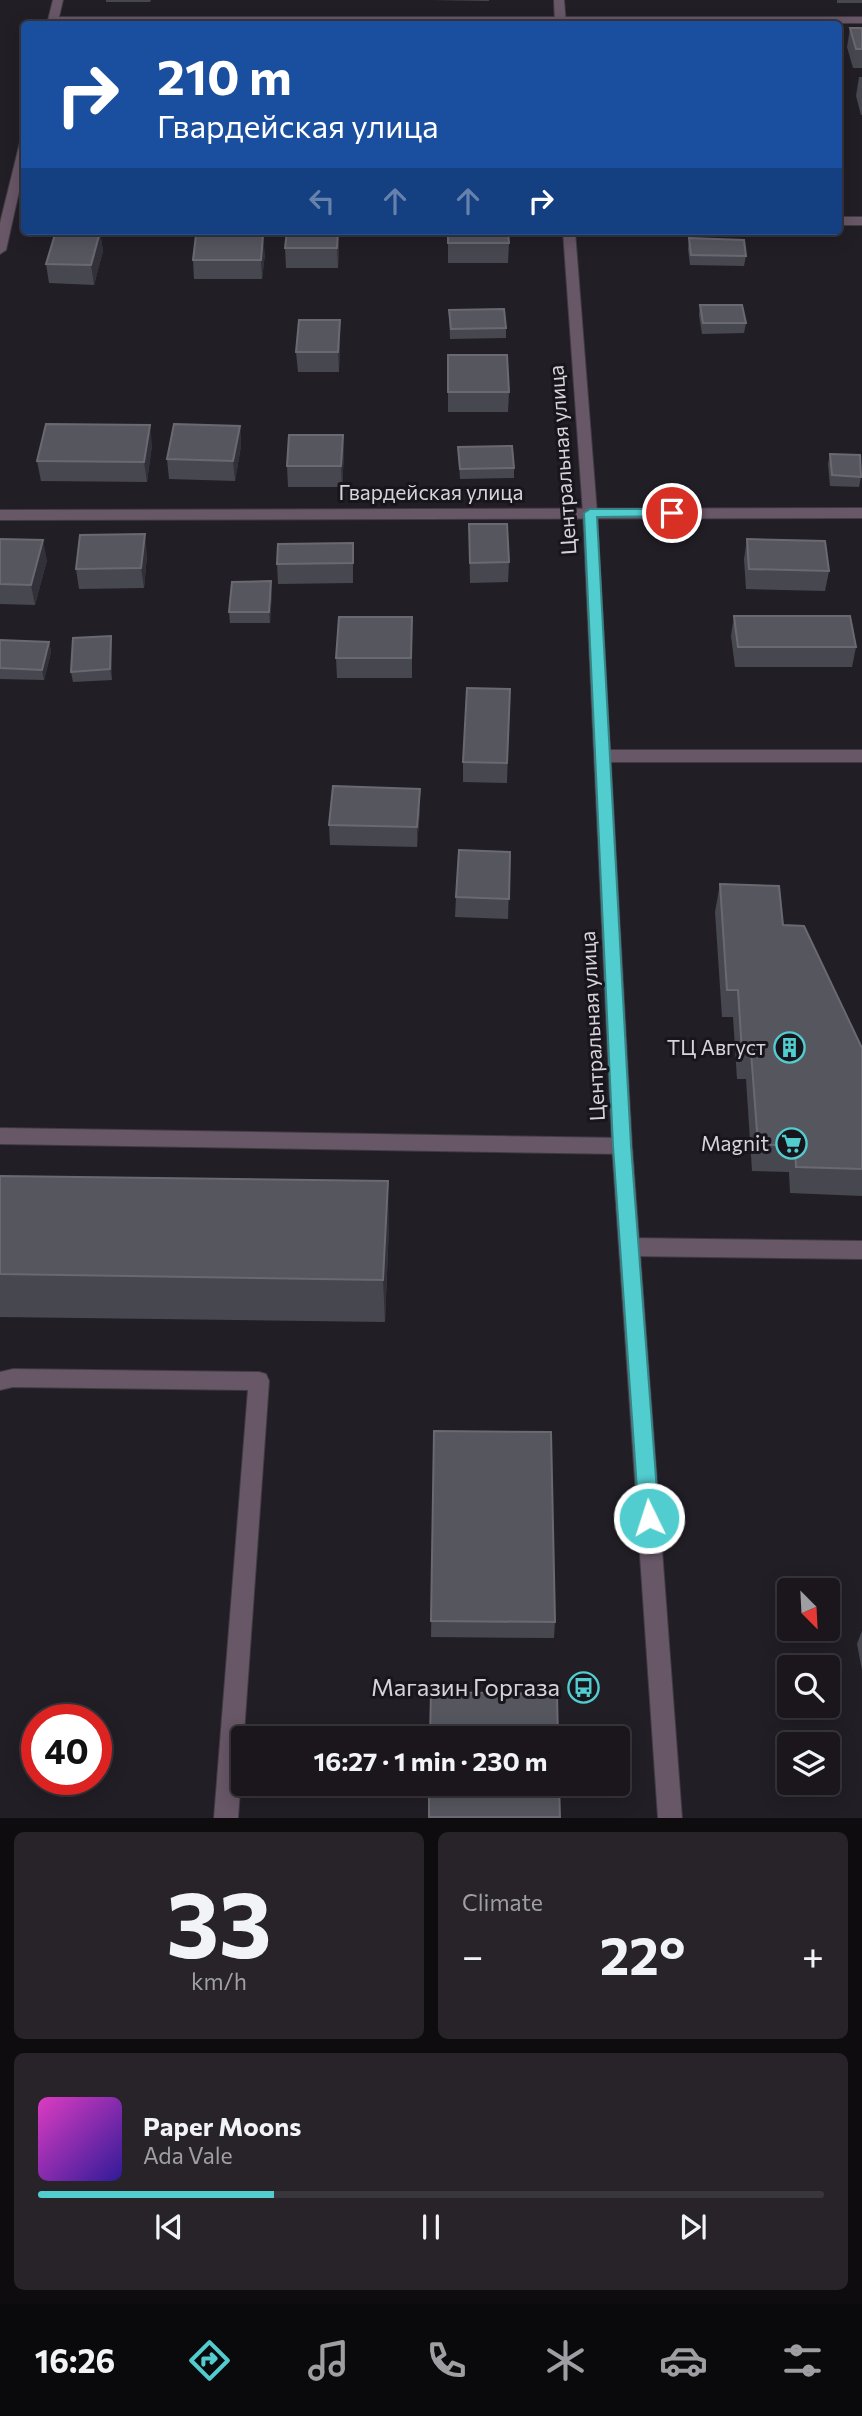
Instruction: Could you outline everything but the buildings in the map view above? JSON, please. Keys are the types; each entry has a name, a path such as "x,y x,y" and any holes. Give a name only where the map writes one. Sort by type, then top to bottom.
{"street":[{"path":"53,21 58,0"},
{"path":"559,0 561,21"},
{"path":"712,21 862,20"},
{"path":"0,250 4,220 21,156"},
{"path":"842,221 862,221"},
{"name":"Центральная улица","path":"569,235 590,513 622,1146 670,1818"},
{"name":"Гвардейская улица","path":"0,515 862,513"},
{"path":"603,756 862,756"},
{"path":"0,1136 622,1146"},
{"path":"629,1247 862,1250"},
{"path":"0,1381 13,1378 259,1381 226,1818"}],"place":[{"name":"ТЦ Август","path":"789,1048"},
{"name":"Magnit","path":"792,1144"},
{"name":"Магазин Горгаза","path":"583,1688"}],"route":[{"path":"649,1518 622,1146 590,513 672,513"}]}
